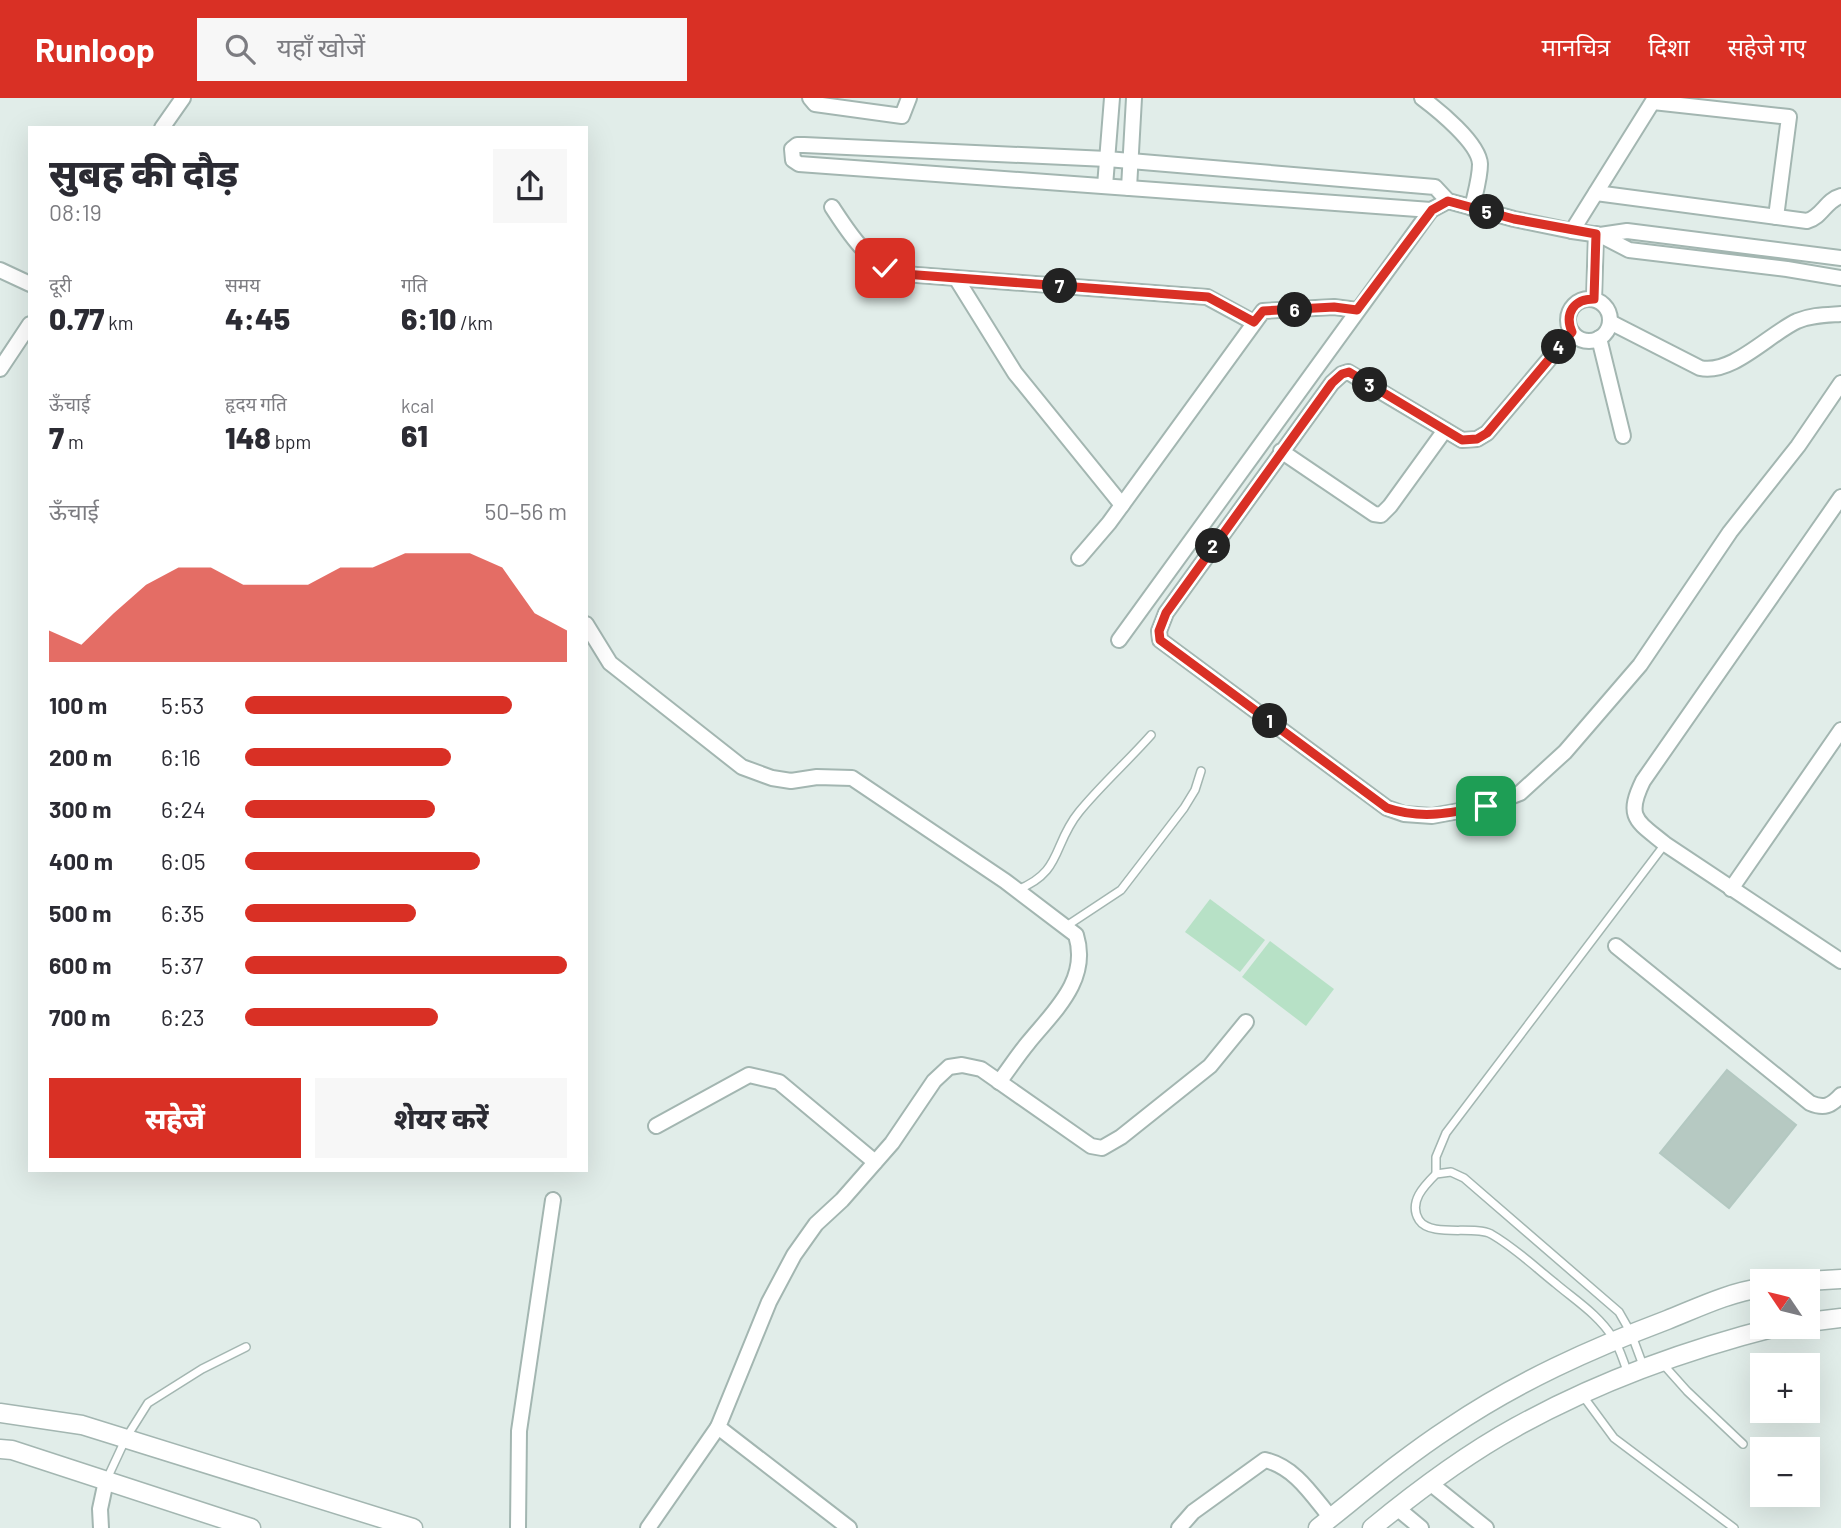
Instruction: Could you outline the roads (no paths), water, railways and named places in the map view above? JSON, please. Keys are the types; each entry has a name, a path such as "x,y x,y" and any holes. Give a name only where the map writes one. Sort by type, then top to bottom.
{"street":[{"path":"163,126 183,98"},
{"path":"810,98 815,104 902,116 909,98"},
{"path":"1105,186 1112,98"},
{"path":"1129,188 1134,98"},
{"path":"1422,98 1462,134 1476,151 1480,166 1472,208"},
{"path":"1572,231 1654,100 1789,117 1776,217"},
{"path":"1432,210 799,164 793,160 792,149 797,145 804,145 1107,159 1435,187 1448,201 1572,231 1598,234 1627,231 1841,258"},
{"path":"1596,193 1812,220 1838,193"},
{"path":"1119,640 1357,310 1432,210 1448,201"},
{"path":"832,207 857,245 885,268 904,274 1208,297 1254,322"},
{"path":"1598,234 1629,250 1841,278"},
{"path":"1594,299 1598,234"},
{"path":"1787,269 1788,251"},
{"path":"0,270 28,283"},
{"path":"956,278 1016,373 1122,505"},
{"path":"1584,299 1594,299 1603,304 1609,312 1607,332 1589,341 1579,339 1568,322 1569,312 1575,304 1584,299"},
{"path":"1079,558 1122,505 1263,311 1334,307 1357,310"},
{"path":"1610,322 1700,368 1710,369 1729,363 1797,321 1814,316 1841,314"},
{"path":"0,369 28,327"},
{"path":"1572,332 1487,433 1477,439 1462,440 1349,372 1342,374 1332,383 1281,452 1166,613 1159,631 1160,640 1387,808 1404,814 1432,816 1486,806 1520,793 1565,752 1640,665 1730,532 1798,446 1841,383"},
{"path":"1599,338 1623,436"},
{"path":"1281,452 1374,514 1381,515 1445,430"},
{"path":"1841,497 1643,781 1634,798 1633,810 1640,824 1665,844 1841,961"},
{"path":"588,627 610,663 742,767 772,778 791,781 817,777 852,778 1017,891 1076,935 1080,948 1080,965 1074,983 1056,1012 1029,1041 999,1082"},
{"path":"1731,888 1841,730"},
{"path":"1616,946 1810,1103 1820,1107 1827,1106 1841,1095"},
{"path":"648,1528 718,1427 769,1302 794,1255 816,1224 842,1200 892,1143 934,1081 949,1067 962,1065 981,1069 1091,1146 1102,1148 1210,1066 1246,1022"},
{"path":"656,1126 749,1075 779,1082 875,1162"},
{"path":"518,1528 519,1431 553,1200"},
{"path":"1820,1281 1841,1279"},
{"path":"1179,1528 1193,1512 1265,1460 1280,1464 1293,1474 1325,1523 1449,1428 1500,1396 1572,1357 1720,1300 1750,1291"},
{"path":"1820,1321 1841,1318"},
{"path":"1372,1528 1430,1483 1514,1428 1581,1394 1636,1371 1750,1334"},
{"path":"0,1413 82,1425 413,1528"},
{"path":"718,1427 849,1528"},
{"path":"0,1449 12,1450 251,1528"},
{"path":"101,1528 100,1509 106,1481"},
{"path":"1430,1483 1486,1528"},
{"path":"1397,1508 1421,1528"}],"lane":[{"path":"1017,891 1036,883 1046,873 1057,856 1062,836 1079,812 1151,736"},
{"path":"1065,927 1121,890 1184,808 1195,790 1201,771"},
{"path":"1636,1371 1623,1336 1604,1325 1531,1263 1490,1234 1425,1226 1415,1208 1417,1198 1436,1174 1436,1157 1446,1133 1665,844"},
{"path":"1436,1174 1451,1172 1464,1178 1619,1312 1623,1336 1636,1371"},
{"path":"106,1481 148,1403 202,1369 246,1347"},
{"path":"1662,1362 1687,1391 1743,1444"},
{"path":"1581,1394 1614,1438 1734,1528"}]}
